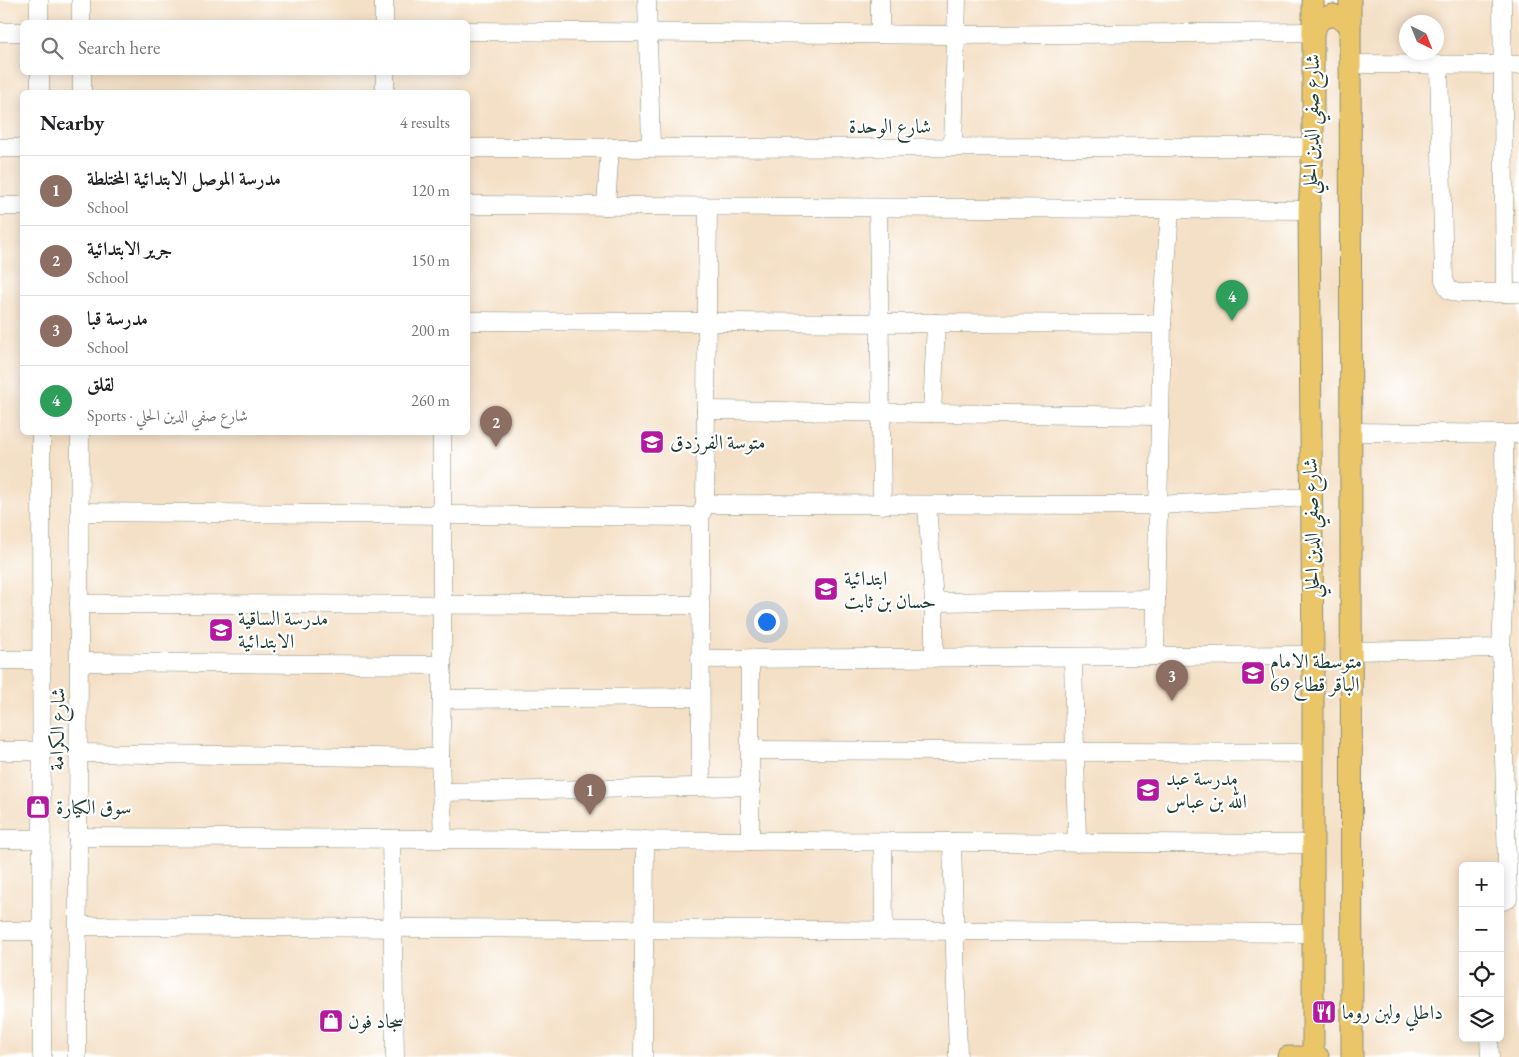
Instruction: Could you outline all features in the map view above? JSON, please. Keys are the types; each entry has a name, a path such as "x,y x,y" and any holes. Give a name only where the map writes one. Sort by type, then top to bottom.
{"main road":[{"name":"شارع صفي الدين الحلي","path":"1313,0 1313,147 1309,210 1310,497 1313,655 1313,1057"},
{"name":"شارع صفي الدين الحلي","path":"1350,0 1352,1057"},
{"path":"1313,32 1320,19 1333,15 1346,21 1350,26"},
{"path":"1288,1057 1318,1057"}],"street":[{"path":"39,0 39,20"},
{"path":"81,0 81,20"},
{"path":"384,0 384,20"},
{"path":"647,0 651,147"},
{"path":"880,0 880,34"},
{"path":"953,147 957,0"},
{"path":"1439,65 1444,280 1449,290 1458,293 1512,293 1511,65 1502,0"},
{"path":"470,31 880,34 1313,32"},
{"path":"0,32 20,32"},
{"path":"1351,64 1511,65"},
{"path":"40,75 40,90"},
{"path":"82,75 82,90"},
{"path":"385,75 385,90"},
{"name":"شارع الوحدة","path":"470,148 1313,147"},
{"path":"0,148 20,148"},
{"path":"606,206 610,148"},
{"path":"470,205 1309,210"},
{"path":"0,206 20,206"},
{"path":"700,785 700,605 706,410 708,207"},
{"path":"878,208 882,504"},
{"path":"1155,656 1162,324 1170,210"},
{"path":"470,321 1162,324"},
{"path":"932,413 936,323"},
{"path":"706,410 1160,416"},
{"path":"1351,432 1511,434 1512,567 1501,648 1509,900"},
{"name":"شارع الكرامة","path":"41,435 42,1057"},
{"name":"شارع الكرامة","path":"77,1057 80,435"},
{"path":"442,435 442,699 440,758 442,839"},
{"path":"80,512 442,515 882,504 1158,505 1310,497"},
{"path":"927,505 934,602 934,658"},
{"path":"934,602 1156,599"},
{"path":"79,604 700,605"},
{"path":"1351,651 1501,648"},
{"path":"700,659 1313,655"},
{"path":"1073,657 1077,843"},
{"path":"750,658 750,841"},
{"path":"0,660 42,660"},
{"path":"79,662 442,665"},
{"path":"442,699 700,696"},
{"path":"750,750 1313,753"},
{"path":"0,751 42,751"},
{"path":"78,753 440,758"},
{"path":"442,792 700,785 751,786"},
{"path":"77,837 1313,844"},
{"path":"0,839 42,839"},
{"path":"391,839 395,1057"},
{"path":"643,1057 645,840"},
{"path":"883,842 884,930"},
{"path":"952,842 958,1057"},
{"path":"78,926 1313,932"},
{"path":"0,931 43,931"},
{"path":"1489,1042 1490,1057"}],"place":[{"name":"لقلق","path":"1232,321"},
{"name":"متوسة الفرزدق","path":"652,442"},
{"name":"جرير الابتدائية","path":"496,447"},
{"name":"ابتدائية حسان بن ثابت","path":"826,589"},
{"name":"مدرسة الساقية الابتدائية","path":"221,630"},
{"name":"متوسطة الامام الباقر قطاع 69","path":"1253,673"},
{"name":"مدرسة قبا","path":"1172,701"},
{"name":"مدرسة عبد الله بن عباس","path":"1148,790"},
{"name":"سوق الكيارة","path":"38,807"},
{"name":"مدرسة الموصل الابتدائية المختلطة","path":"590,815"},
{"name":"داطلي ولبن روما","path":"1324,1012"},
{"name":"سجاد فون","path":"331,1021"}]}
